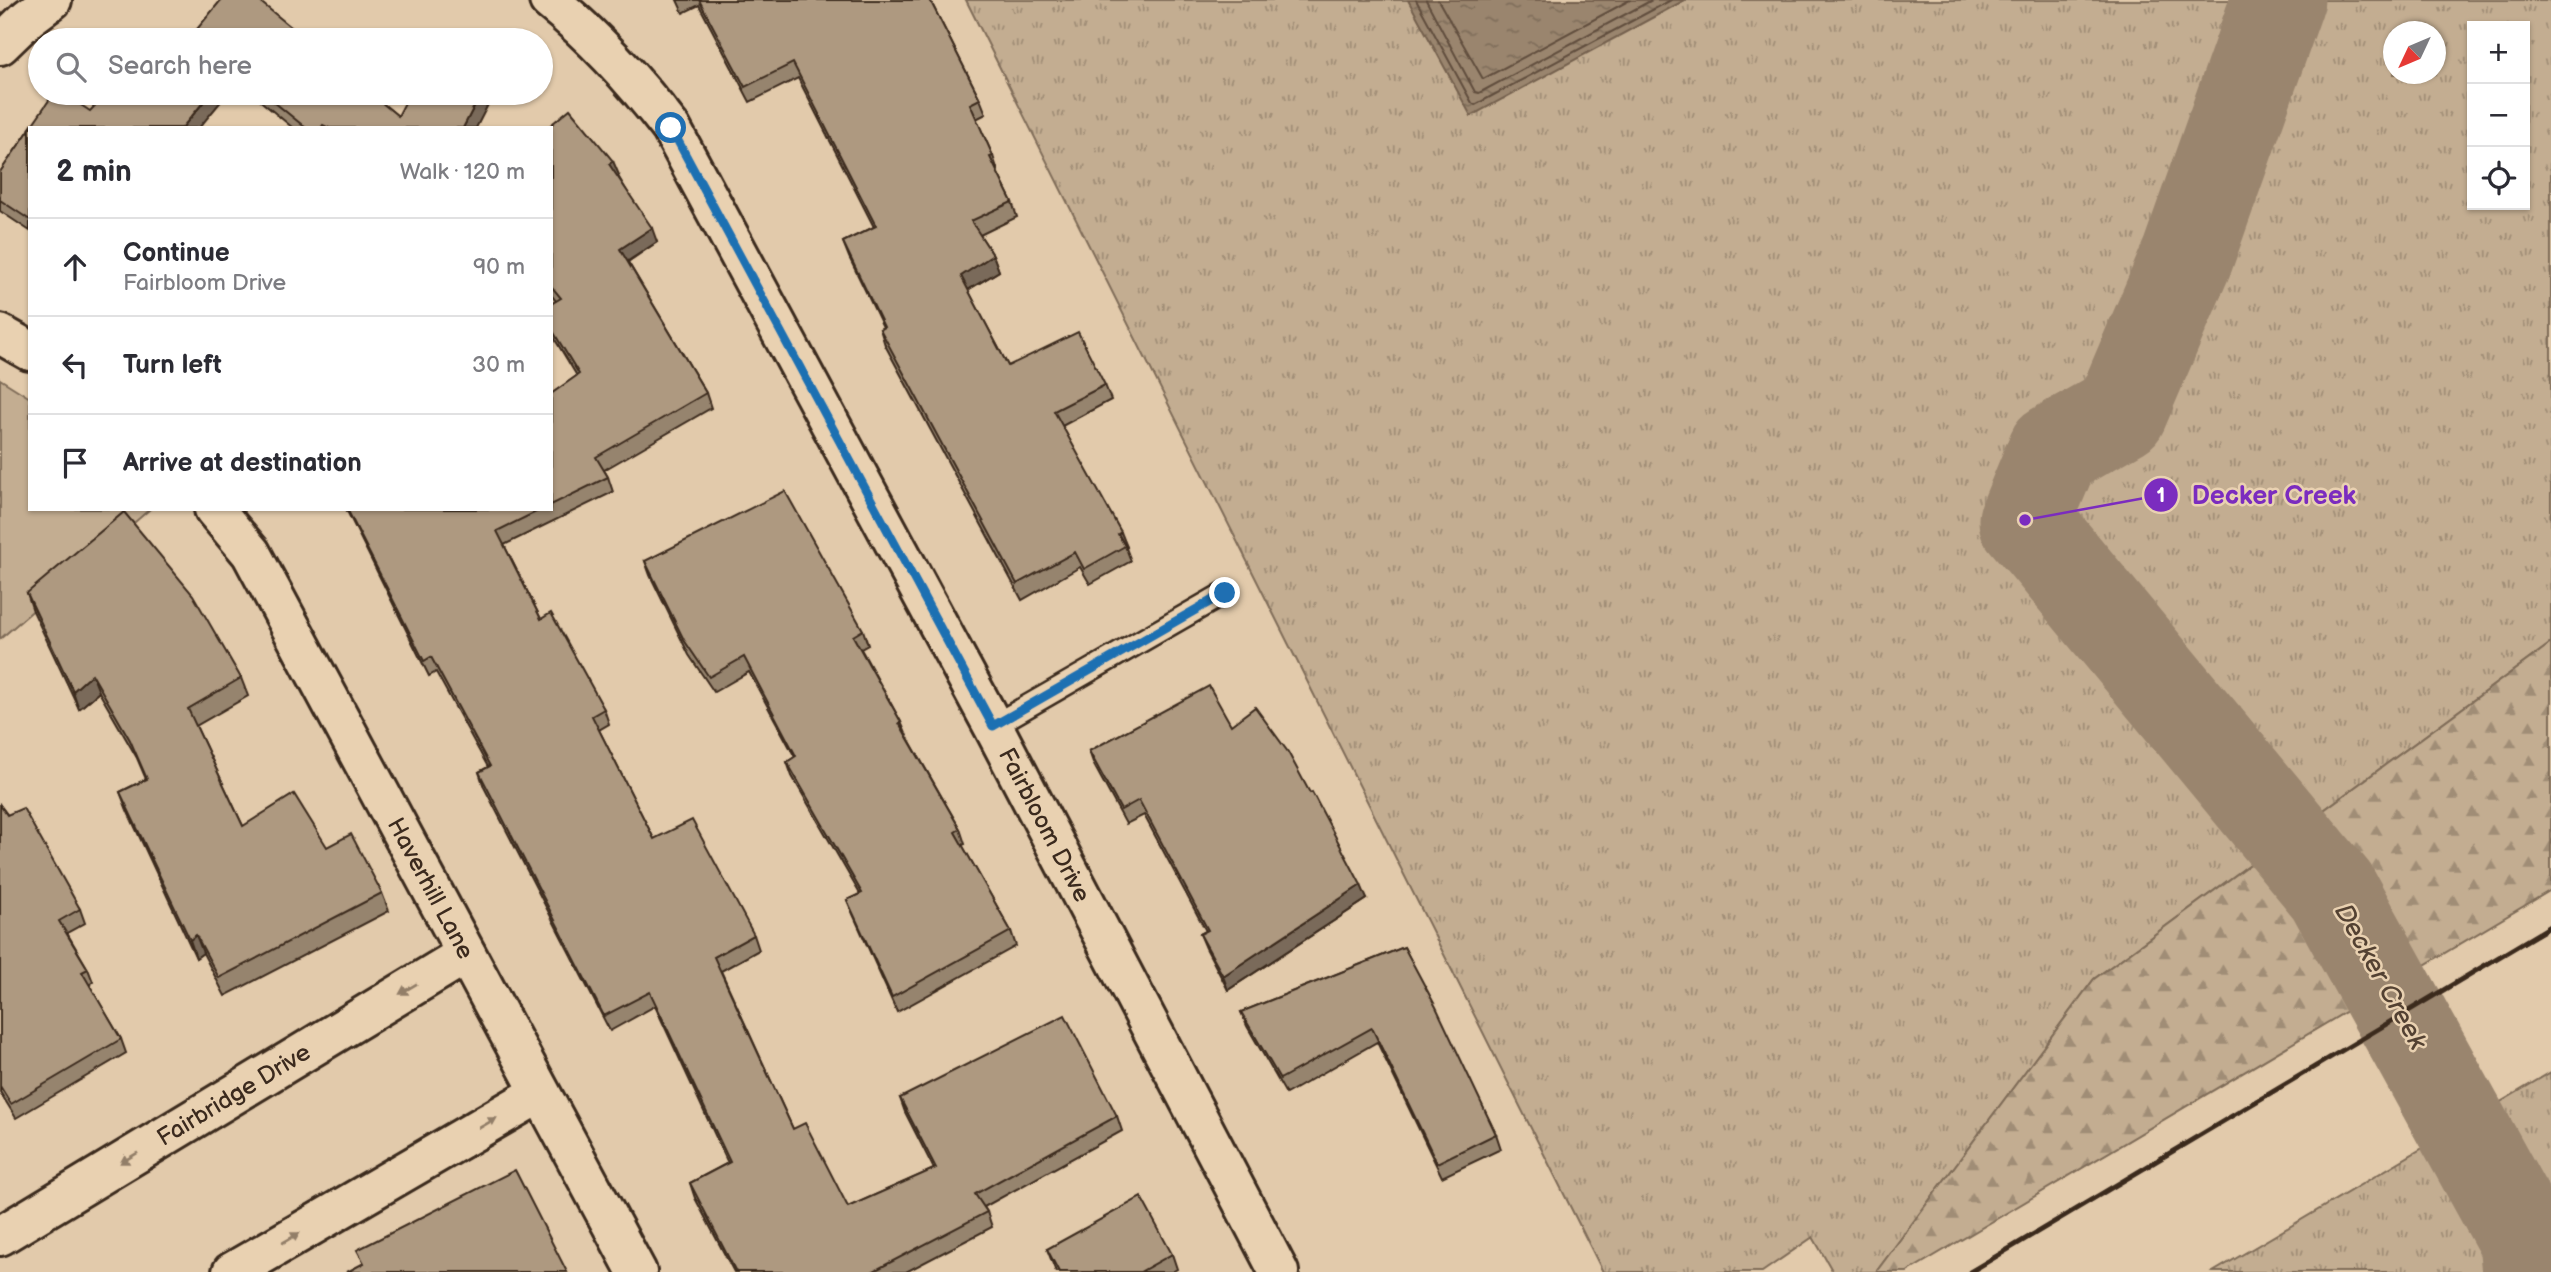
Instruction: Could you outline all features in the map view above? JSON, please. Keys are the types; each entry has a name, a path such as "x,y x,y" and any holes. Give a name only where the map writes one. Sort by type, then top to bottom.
{"street":[{"path":"0,45 52,0"},
{"name":"Fairbloom Drive","path":"549,0 595,39 636,82 671,128 993,726 1279,1272"},
{"path":"0,334 28,350"},
{"name":"Haverhill Lane","path":"216,511 251,552 637,1272"},
{"name":"Fairbridge Drive","path":"0,1236 466,954"},
{"path":"232,1272 540,1093"}],"lane":[{"path":"993,726 1225,593"}],"green space":[{"path":"966,0 2551,0 2551,643 2094,979 1876,1272 1833,1272 1813,1237 1762,1272 1603,1272"},
{"path":"0,379 28,397 28,511 148,511 0,639"},
{"path":"2551,643 2551,890 1907,1272 1876,1272 2094,979"},
{"path":"2551,1072 2551,1272 2213,1272"}],"water":[{"path":"1408,0 1685,0 1471,116"}],"building":[{"path":"221,0 258,0 292,28 198,28"},
{"path":"699,0 930,0 980,99 970,104 993,156 990,157 1012,202 971,221 993,255 961,276 1008,366 1078,332 1105,385 1054,411 1121,532 1118,534 1125,546 1084,569 1075,552 1017,584 880,329 884,327 843,242 876,226 793,63 745,87"},
{"path":"46,105 81,105 90,111 96,105 201,105 184,126 31,126"},
{"path":"278,105 385,105 398,116 404,105 475,105 464,126 304,126"},
{"path":"570,109 613,161 609,164 652,228 620,249 706,393 596,457 608,477 553,504 553,393 579,374 553,331 553,303 561,298 553,288 553,126 549,126"},
{"path":"28,132 28,219 0,200 0,172"},
{"path":"785,491 863,630 853,636 960,829 955,832 1011,931 892,997 847,900 862,893 787,762 796,756 744,657 709,677 684,640 645,561"},
{"path":"348,511 538,511 497,531 541,619 551,613 604,709 592,716 654,839 692,820 754,935 714,957 793,1129 805,1123 848,1207 936,1168 900,1098 1065,1015 1117,1116 975,1194 987,1212 872,1272 736,1272 690,1183 730,1162 650,992 604,1016 479,772 490,766 431,657 424,661"},
{"path":"124,512 193,595 241,678 188,709 243,826 294,794 327,847 351,834 382,893 219,978 196,935 190,940 120,792 147,779 130,740 92,674 73,691 27,593"},
{"path":"1209,686 1231,725 1255,707 1288,752 1310,793 1312,792 1361,885 1223,976 1200,934 1208,930 1139,800 1121,810 1089,751"},
{"path":"0,805 7,815 23,808 80,909 59,921 88,969 82,972 121,1039 11,1104 0,1086"},
{"path":"1404,947 1436,1007 1496,1134 1437,1163 1372,1028 1280,1079 1241,1012"},
{"path":"515,1170 567,1272 347,1272 364,1263 357,1250"},
{"path":"1141,1197 1172,1254 1140,1272 1059,1272 1047,1249"}],"waterway":[{"name":"Decker Creek","path":"2278,0 2188,255 2121,412 2054,450 2025,520 2332,891 2525,1241 2528,1272"}],"railway":[{"path":"1970,1272 2551,926"}],"place":[{"name":"Decker Creek","path":"2025,520"}],"route":[{"path":"671,128 993,726 1225,593"}]}
